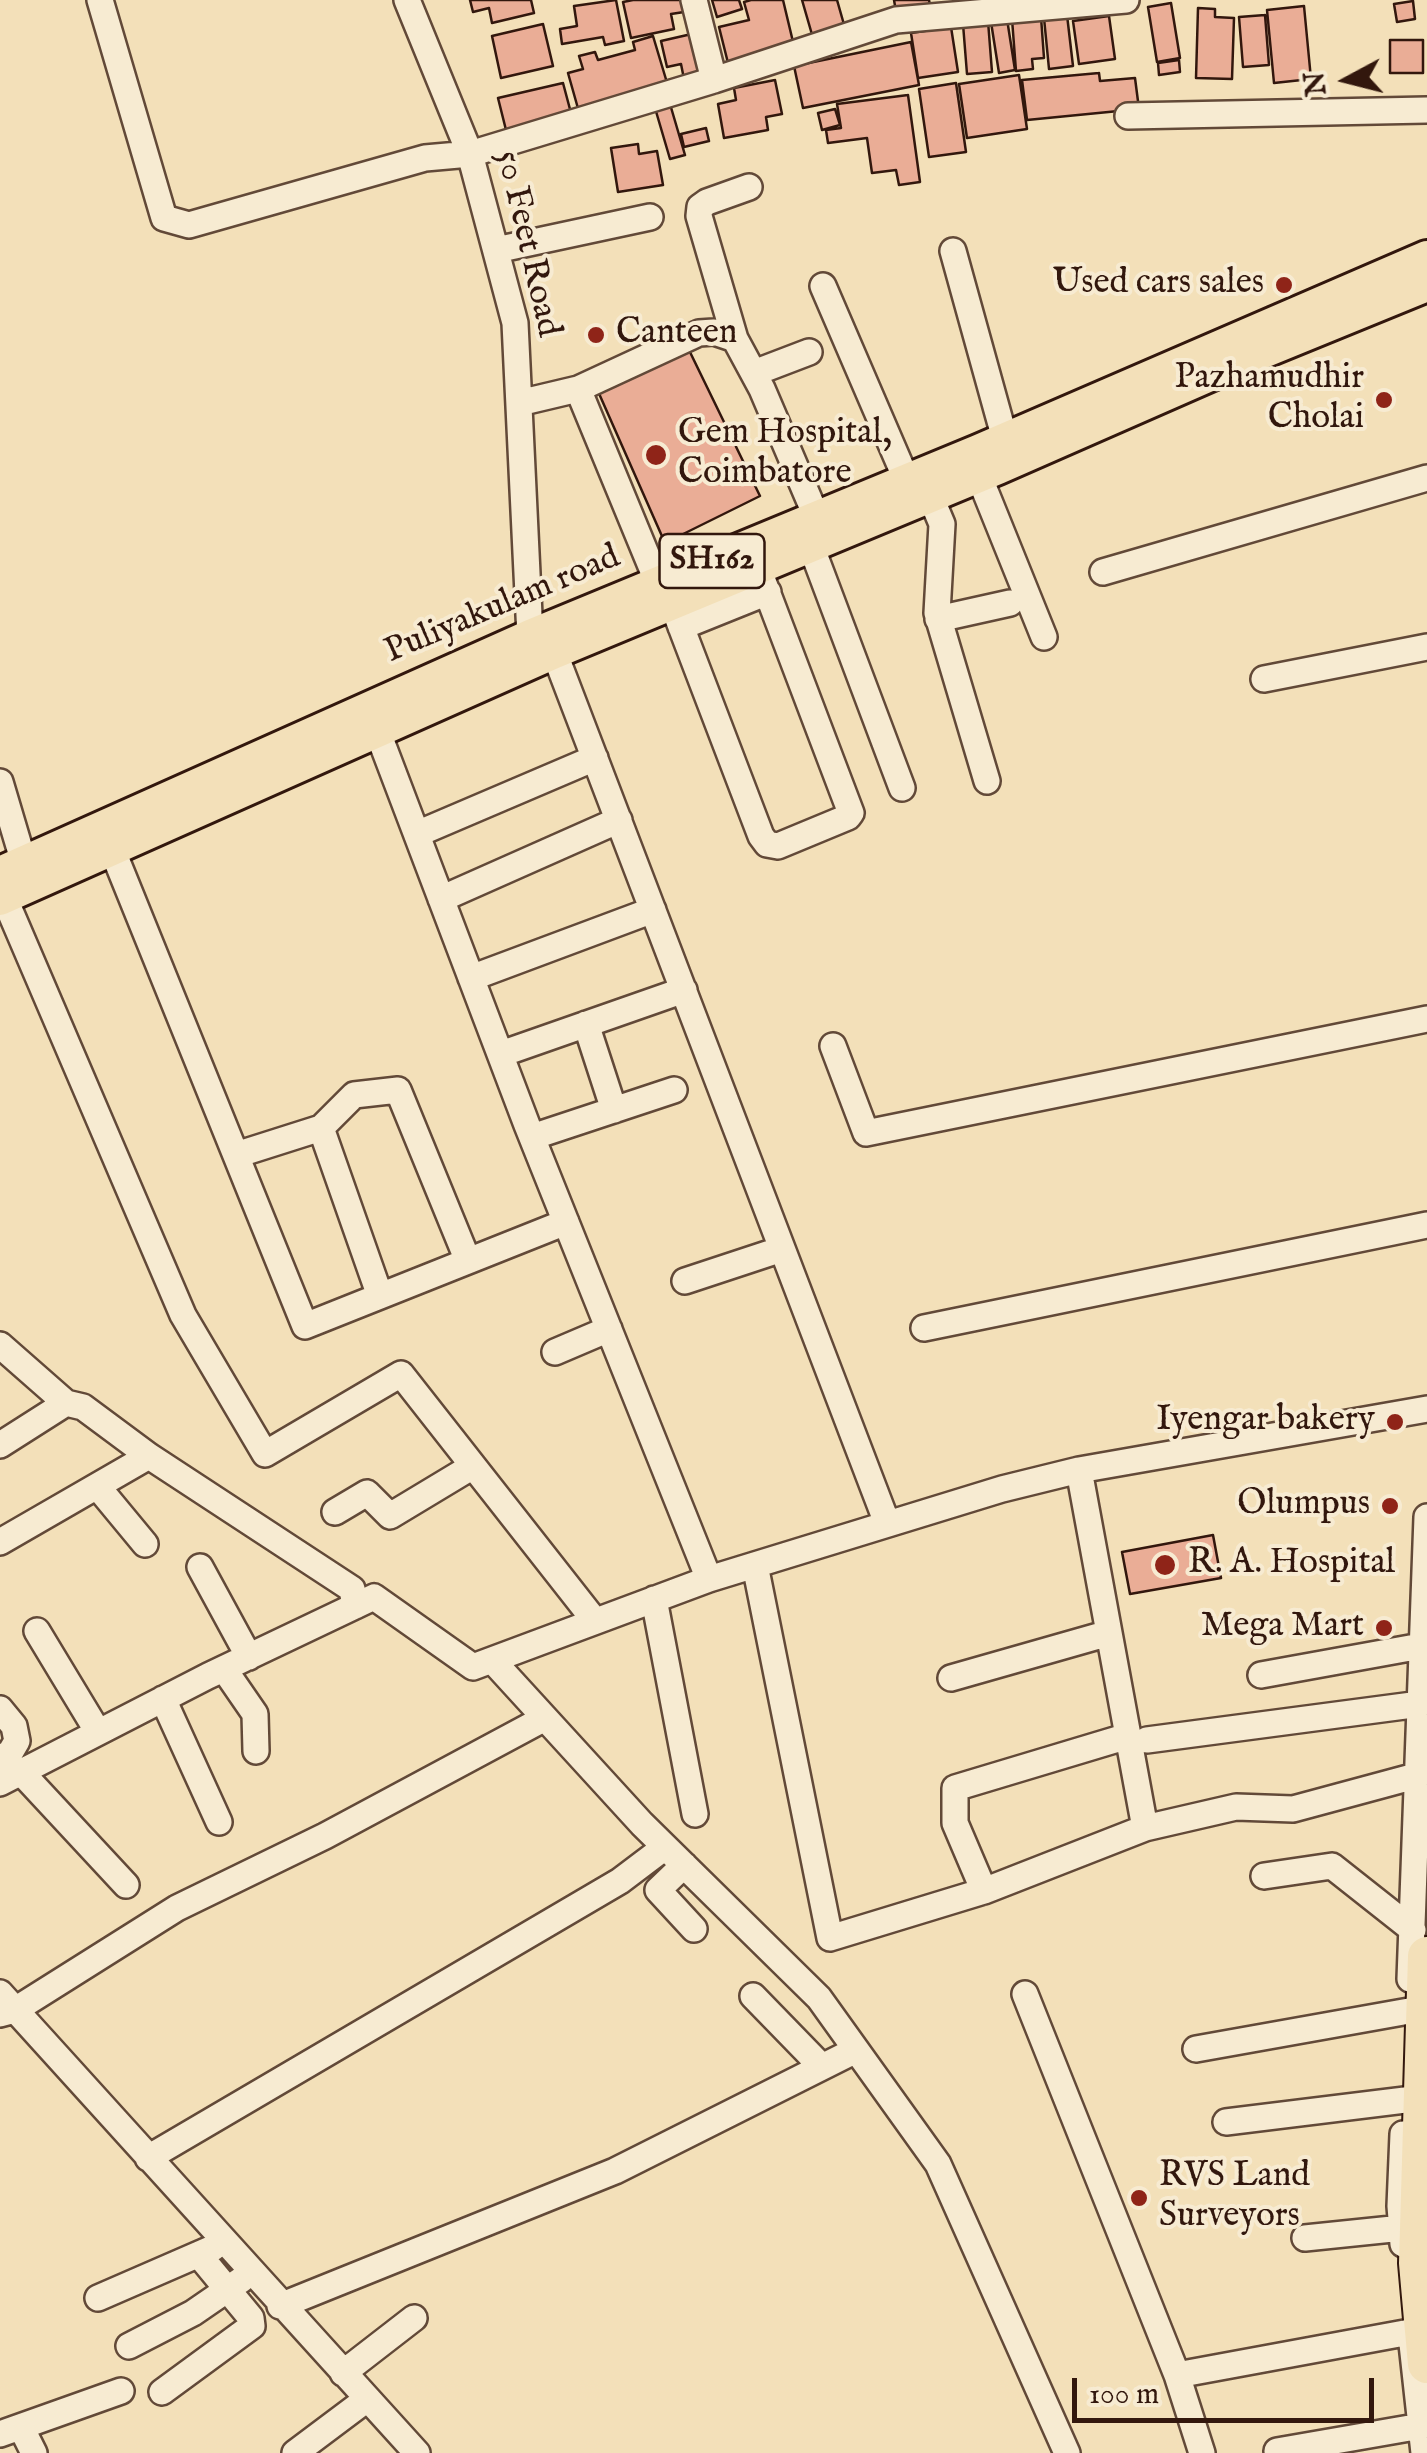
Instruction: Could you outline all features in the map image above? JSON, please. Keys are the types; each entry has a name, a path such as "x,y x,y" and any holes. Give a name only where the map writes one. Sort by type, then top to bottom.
{"highway":[{"path":"1419,2348 1420,1943"}],"main road":[{"name":"Puliyakulam road","path":"670,604 1006,440 1427,256"},
{"name":"Puliyakulam road","path":"919,484 978,476 1427,285"},
{"name":"Puliyakulam road","path":"7,883 542,644 763,580 814,532"},
{"name":"Puliyakulam road","path":"7,883 112,848 377,730 542,644"}],"street":[{"path":"100,0 164,218 189,225 425,158 470,154 896,20 1126,0"},
{"name":"50 Feet Road","path":"408,0 470,154 515,323 542,644 595,758 886,1523"},
{"path":"694,0 714,80"},
{"path":"1128,116 1427,110"},
{"path":"749,187 707,202 700,207 699,216 735,339 754,373 814,532 902,788"},
{"path":"496,250 650,217"},
{"path":"953,251 1006,440"},
{"path":"823,286 942,524 938,619 986,780"},
{"path":"519,402 578,389 699,333 714,332 735,339"},
{"path":"754,373 809,352"},
{"path":"578,389 670,604 762,836 767,844 778,846 848,817 851,812 763,580"},
{"path":"978,476 1044,637"},
{"path":"1103,572 1427,478"},
{"path":"938,619 1010,603"},
{"path":"1264,679 1427,648"},
{"path":"377,730 532,1137 709,1579"},
{"path":"416,834 595,758"},
{"path":"0,782 7,883 183,1316 265,1454 401,1374 595,1621"},
{"path":"442,899 619,820"},
{"path":"112,848 305,1326 566,1222"},
{"path":"471,978 653,910"},
{"path":"500,1054 684,990"},
{"path":"833,1046 866,1133 1427,1019"},
{"path":"586,1024 614,1110"},
{"path":"236,1155 322,1128 354,1095 398,1090 468,1261"},
{"path":"532,1137 674,1090"},
{"path":"322,1128 380,1296"},
{"path":"924,1328 1427,1225"},
{"path":"684,1282 782,1249"},
{"path":"555,1352 609,1329"},
{"path":"0,1345 66,1403 82,1407 149,1456 352,1589 355,1606"},
{"path":"0,1445 66,1403"},
{"path":"7,1771 98,1732 374,1598 473,1666 755,1564 1079,1470 1427,1410"},
{"path":"0,1542 149,1456"},
{"path":"334,1512 367,1493 390,1516 473,1466"},
{"path":"1079,1470 1109,1633 1138,1738 1145,1828"},
{"path":"97,1486 145,1544"},
{"path":"1424,2453 1419,2348 1402,2228 1409,2012 1420,1943 1420,1704 1427,1517"},
{"path":"755,1564 830,1938 984,1891 1145,1828 1236,1807 1293,1809 1419,1774"},
{"path":"200,1567 248,1658"},
{"path":"654,1599 695,1814"},
{"path":"37,1631 98,1732"},
{"path":"951,1678 1109,1633"},
{"path":"1261,1676 1421,1646"},
{"path":"492,1660 665,1846 819,1998 938,2164 1067,2453"},
{"path":"224,1669 255,1714 256,1751"},
{"path":"163,1699 220,1822"},
{"path":"984,1891 956,1823 955,1788 1138,1738 1420,1704"},
{"path":"0,1709 14,1726 17,1741 7,1771"},
{"path":"417,2453 5,2006 178,1908 325,1836 545,1718"},
{"path":"7,1771 126,1885"},
{"path":"148,2158 620,1881 665,1846"},
{"path":"684,1865 658,1890 694,1928"},
{"path":"1264,1876 1332,1866 1420,1943"},
{"path":"1025,1994 1177,2375 1202,2453"},
{"path":"754,1996 822,2067"},
{"path":"1196,2049 1409,2012"},
{"path":"280,2306 615,2171 856,2050"},
{"path":"1226,2122 1405,2100"},
{"path":"1305,2238 1402,2228"},
{"path":"98,2298 224,2242"},
{"path":"162,2392 252,2326 251,2318 198,2255"},
{"path":"129,2346 193,2313 251,2274"},
{"path":"343,2373 414,2318"},
{"path":"1177,2375 1419,2348"},
{"path":"34,2453 10,2430 122,2391"},
{"path":"294,2453 366,2398"},
{"path":"1277,2451 1421,2426"}],"building":[{"path":"470,0 531,0 534,13 492,23 489,8 473,12"},
{"path":"616,0 624,41 605,45 603,37 562,44 560,29 577,26 574,6"},
{"path":"681,0 684,12 671,14 674,29 631,38 623,2"},
{"path":"712,0 739,0 742,9 717,17"},
{"path":"783,0 794,46 728,63 719,27 749,20 744,2"},
{"path":"802,0 837,0 845,28 813,38"},
{"path":"894,0 929,0 931,10 897,17"},
{"path":"1413,1 1415,19 1397,22 1394,4"},
{"path":"1171,3 1180,58 1157,62 1148,7"},
{"path":"1304,6 1311,79 1274,83 1267,10"},
{"path":"1198,8 1215,9 1215,17 1234,18 1232,79 1196,78"},
{"path":"1067,15 1073,66 1049,69 1044,18"},
{"path":"1265,15 1269,65 1243,67 1239,17"},
{"path":"1109,16 1115,59 1079,64 1073,21"},
{"path":"1041,17 1044,58 1032,59 1033,69 1016,71 1012,19"},
{"path":"1007,19 1015,70 999,73 991,22"},
{"path":"988,21 992,72 967,74 963,24"},
{"path":"543,24 553,66 501,78 492,36"},
{"path":"951,27 958,72 918,78 911,33"},
{"path":"696,33 705,75 684,79 681,64 667,67 661,41"},
{"path":"653,36 668,86 579,112 568,73 583,69 579,56 595,52 598,60 635,50 633,42"},
{"path":"1390,40 1423,40 1423,73 1390,73"},
{"path":"911,42 919,85 803,108 794,66"},
{"path":"1179,60 1180,72 1159,75 1158,63"},
{"path":"1099,73 1100,81 1135,78 1139,109 1027,120 1022,80"},
{"path":"1019,75 1027,129 967,138 959,84"},
{"path":"775,80 782,114 766,117 768,130 724,138 718,104 736,100 734,88"},
{"path":"563,83 571,113 506,130 498,98"},
{"path":"956,83 966,152 929,157 919,89"},
{"path":"908,95 920,182 899,185 896,170 872,173 867,138 828,143 826,130 841,128 837,104"},
{"path":"670,104 685,155 670,159 655,108"},
{"path":"835,109 840,125 822,130 818,113"},
{"path":"706,128 709,141 684,147 681,134"},
{"path":"638,144 639,154 657,151 663,185 618,192 611,148"},
{"path":"688,348 760,496 665,543 597,389"},
{"path":"1213,1535 1221,1578 1130,1594 1122,1552"}],"place":[{"name":"Used cars sales","path":"1284,285"},
{"name":"Canteen","path":"596,335"},
{"name":"Pazhamudhir Cholai","path":"1384,400"},
{"name":"Gem Hospital, Coimbatore","path":"656,455"},
{"name":"Iyengar bakery","path":"1395,1422"},
{"name":"Olumpus","path":"1390,1506"},
{"name":"R. A. Hospital","path":"1165,1565"},
{"name":"Mega Mart","path":"1384,1628"},
{"name":"RVS Land Surveyors","path":"1139,2198"}]}
